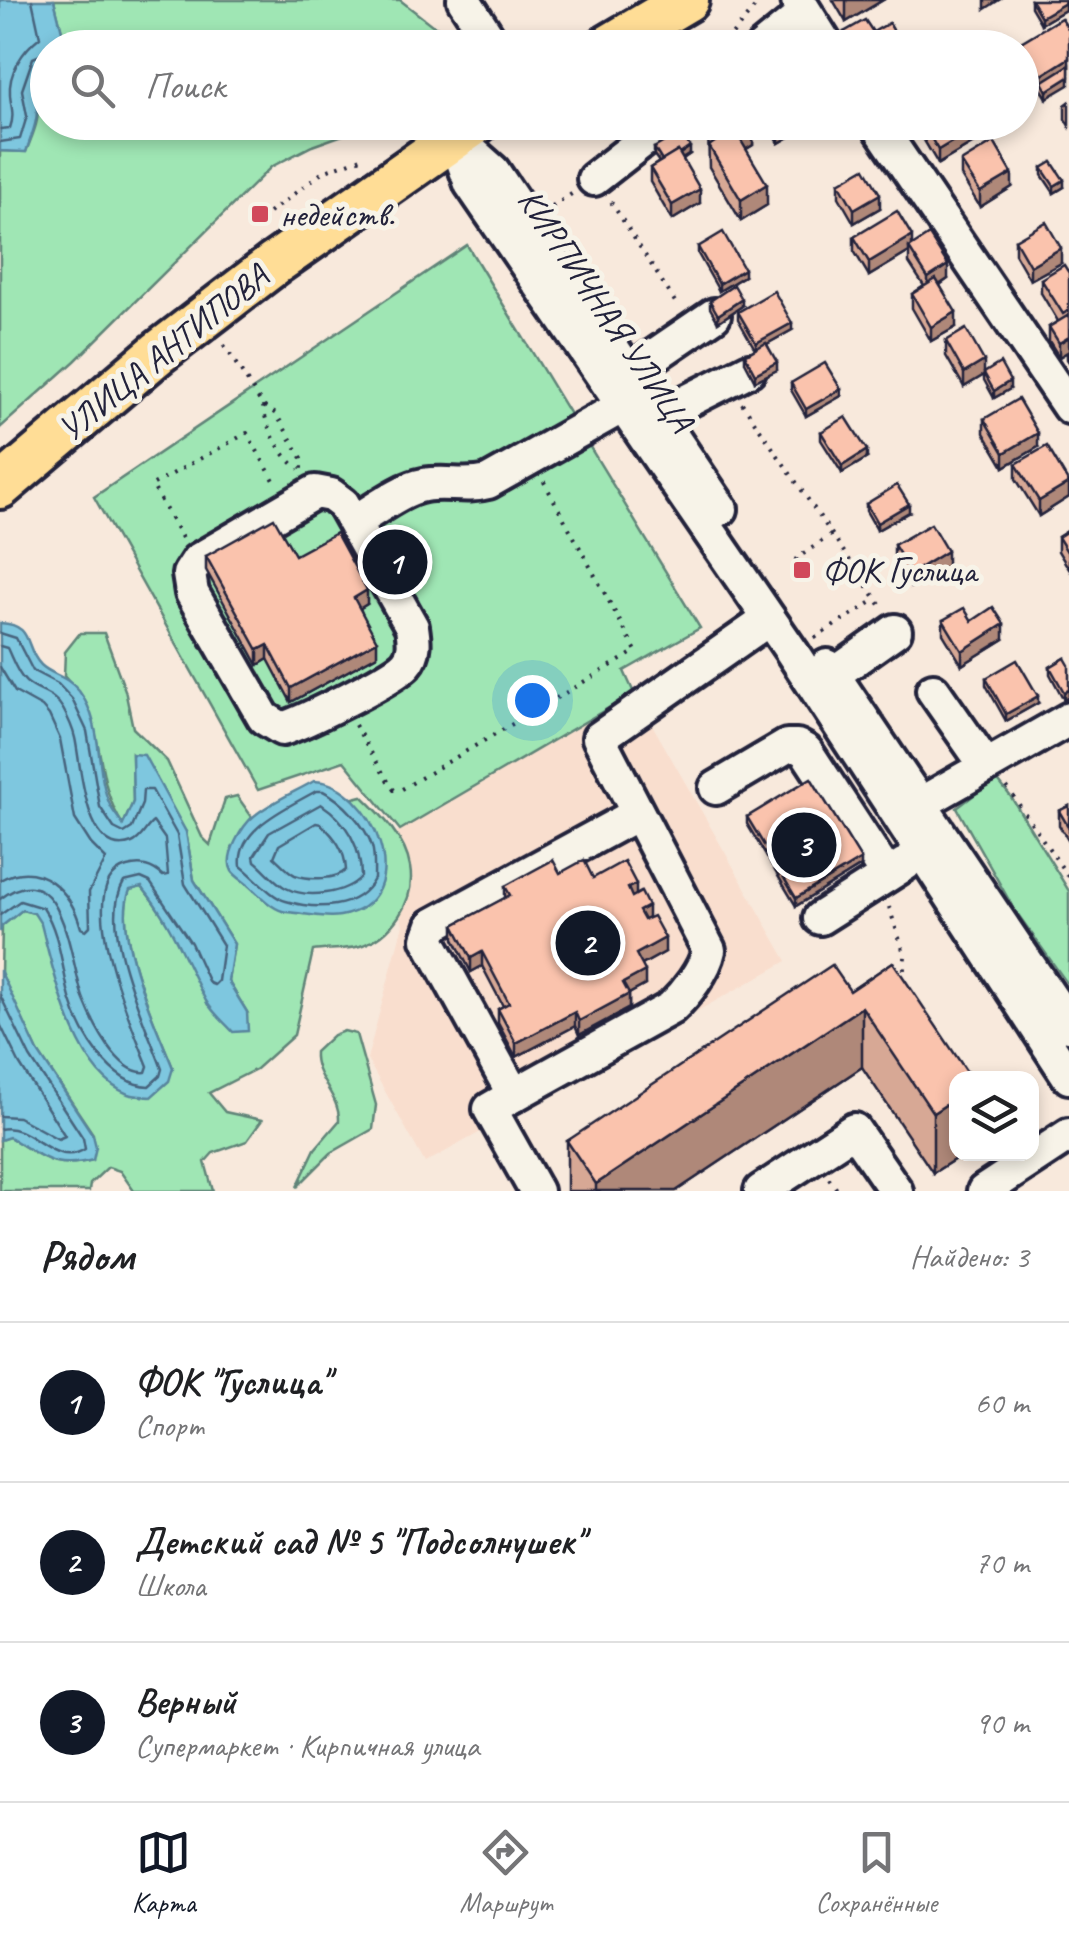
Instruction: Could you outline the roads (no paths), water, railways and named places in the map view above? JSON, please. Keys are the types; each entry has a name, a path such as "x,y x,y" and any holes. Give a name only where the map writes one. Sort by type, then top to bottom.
{"main road":[{"path":"636,30 687,0"},
{"name":"УЛИЦА АНТИПОВА","path":"0,487 158,352 274,264 450,140"}],"street":[{"path":"464,0 483,30"},
{"path":"779,30 802,6 817,30"},
{"name":"КИРПИЧНАЯ УЛИЦА","path":"467,140 471,184 769,619 1069,1076"},
{"name":"КИРПИЧНАЯ УЛИЦА","path":"473,140 1069,1025"},
{"path":"594,179 644,140"},
{"path":"888,140 1069,407"},
{"path":"629,373 703,322"},
{"path":"658,416 738,375"},
{"path":"354,522 416,487 470,487 488,482 623,406"},
{"path":"302,480 331,495 354,522 412,627 415,647 406,665 303,723 282,728 264,718 192,593 189,574 198,560 302,480"},
{"path":"536,1191 490,1109 671,1008 708,958 709,950 599,738 769,619"},
{"path":"832,675 895,631"},
{"path":"933,690 986,766"},
{"path":"920,804 1069,719"},
{"path":"716,788 787,746 797,746 806,751 888,875"},
{"path":"514,1095 428,939 428,932 433,925 636,814"},
{"path":"820,918 922,854"},
{"path":"760,1191 854,1130 896,1191"},
{"path":"1039,1150 1069,1135"},
{"path":"984,1191 1019,1161"}],"water":[{"path":"0,0 54,0 62,30 30,30 30,139 26,152 0,151"},
{"path":"0,623 24,632 41,665 69,682 87,704 105,791 123,825 133,802 132,754 144,755 186,832 194,880 234,944 228,981 247,1012 248,1031 233,1032 212,1009 152,900 142,887 130,890 126,908 131,954 173,1068 169,1081 151,1097 128,1094 94,1066 70,1020 41,924 34,913 22,910 0,932"},
{"path":"314,781 335,786 354,800 370,820 380,843 384,867 379,889 365,906 340,916 314,916 276,908 235,875 230,865 236,841 250,820"},
{"path":"0,970 38,1052 93,1135 93,1160 58,1162 9,1137 0,1140"}],"place":[{"name":"недейств.","path":"260,214"},
{"name":"ФОК \"Гуслица\"","path":"395,562"},
{"name":"ФОК Гуслица","path":"802,570"},
{"name":"Верный","path":"804,845"},
{"name":"Детский сад № 5 \"Подсолнушек\"","path":"588,943"}]}
